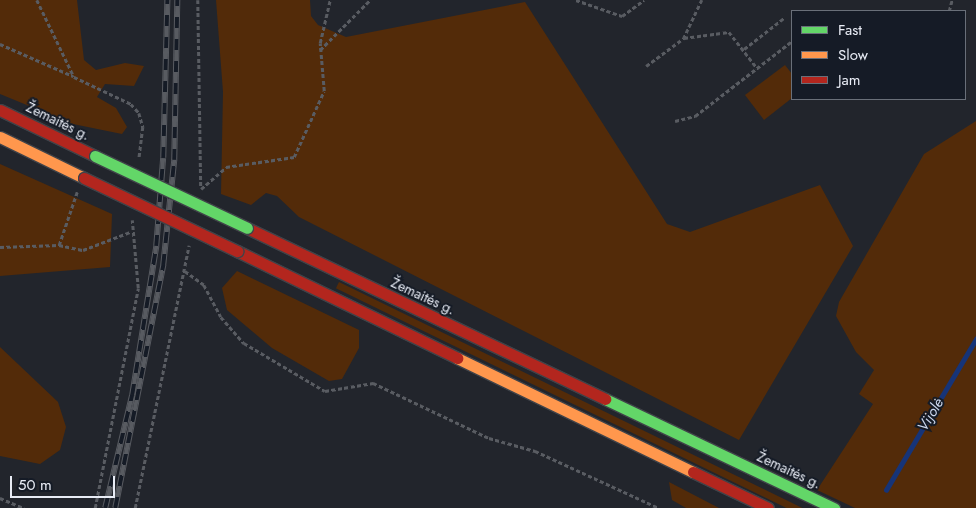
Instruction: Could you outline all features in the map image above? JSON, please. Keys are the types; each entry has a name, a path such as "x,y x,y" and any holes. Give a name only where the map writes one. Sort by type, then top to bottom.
{"main road":[{"name":"Žemaitės g.","path":"0,110 834,508"},
{"path":"0,137 768,508"}],"path":[{"path":"37,0 74,77"},
{"path":"198,0 201,189 199,198"},
{"path":"201,189 226,167 294,157 324,91 320,50 330,0"},
{"path":"320,50 370,0"},
{"path":"576,0 622,16 644,0"},
{"path":"646,66 684,38 702,0"},
{"path":"743,49 784,18"},
{"path":"684,38 729,32 758,68"},
{"path":"675,121 695,116 791,42"},
{"path":"0,44 130,104 138,114 142,127 138,165"},
{"path":"59,245 78,190"},
{"path":"95,508 138,288 130,232 133,213"},
{"path":"0,247 59,245 83,250 130,232"},
{"path":"135,508 192,234"},
{"path":"185,271 204,285 221,317 244,343 325,391 373,383 489,438 535,451 659,508"},
{"path":"0,498 24,508"}],"shaded area":[{"path":"0,0 77,0 84,60 96,70 125,63 144,66 134,86 105,84 97,97 116,108 127,127 122,134 73,124 0,94"},
{"path":"216,0 310,0 311,16 318,25 346,37 525,2 667,224 690,232 820,185 853,246 739,440 299,217 277,196 266,193 251,205 221,194 223,92"},
{"path":"785,65 791,73 791,99 764,120 745,95"},
{"path":"976,121 976,508 855,508 817,490 873,404 859,394 874,370 856,352 836,316 839,302 924,154"},
{"path":"0,164 112,214 110,267 0,276"},
{"path":"237,271 359,330 359,348 342,379 329,381 272,348 227,310 222,288"},
{"path":"339,282 802,508 786,508 336,288"},
{"path":"0,347 58,402 66,427 60,450 40,464 0,456"},
{"path":"669,482 719,508 686,508 672,500"}],"waterway":[{"name":"Vijolė","path":"886,490 976,339"}],"railway":[{"path":"105,508 132,395 156,246 163,158 167,0"},
{"path":"115,508 163,265 174,160 177,0"}],"traffic: fast":[{"path":"95,156 247,228"},
{"path":"605,399 834,508"}],"traffic: slow":[{"path":"0,137 84,178"},
{"path":"457,358 693,472"}],"traffic: jam":[{"path":"0,110 95,156"},
{"path":"84,178 237,251"},
{"path":"247,228 605,399"},
{"path":"237,251 457,358"},
{"path":"693,472 768,508"}]}
